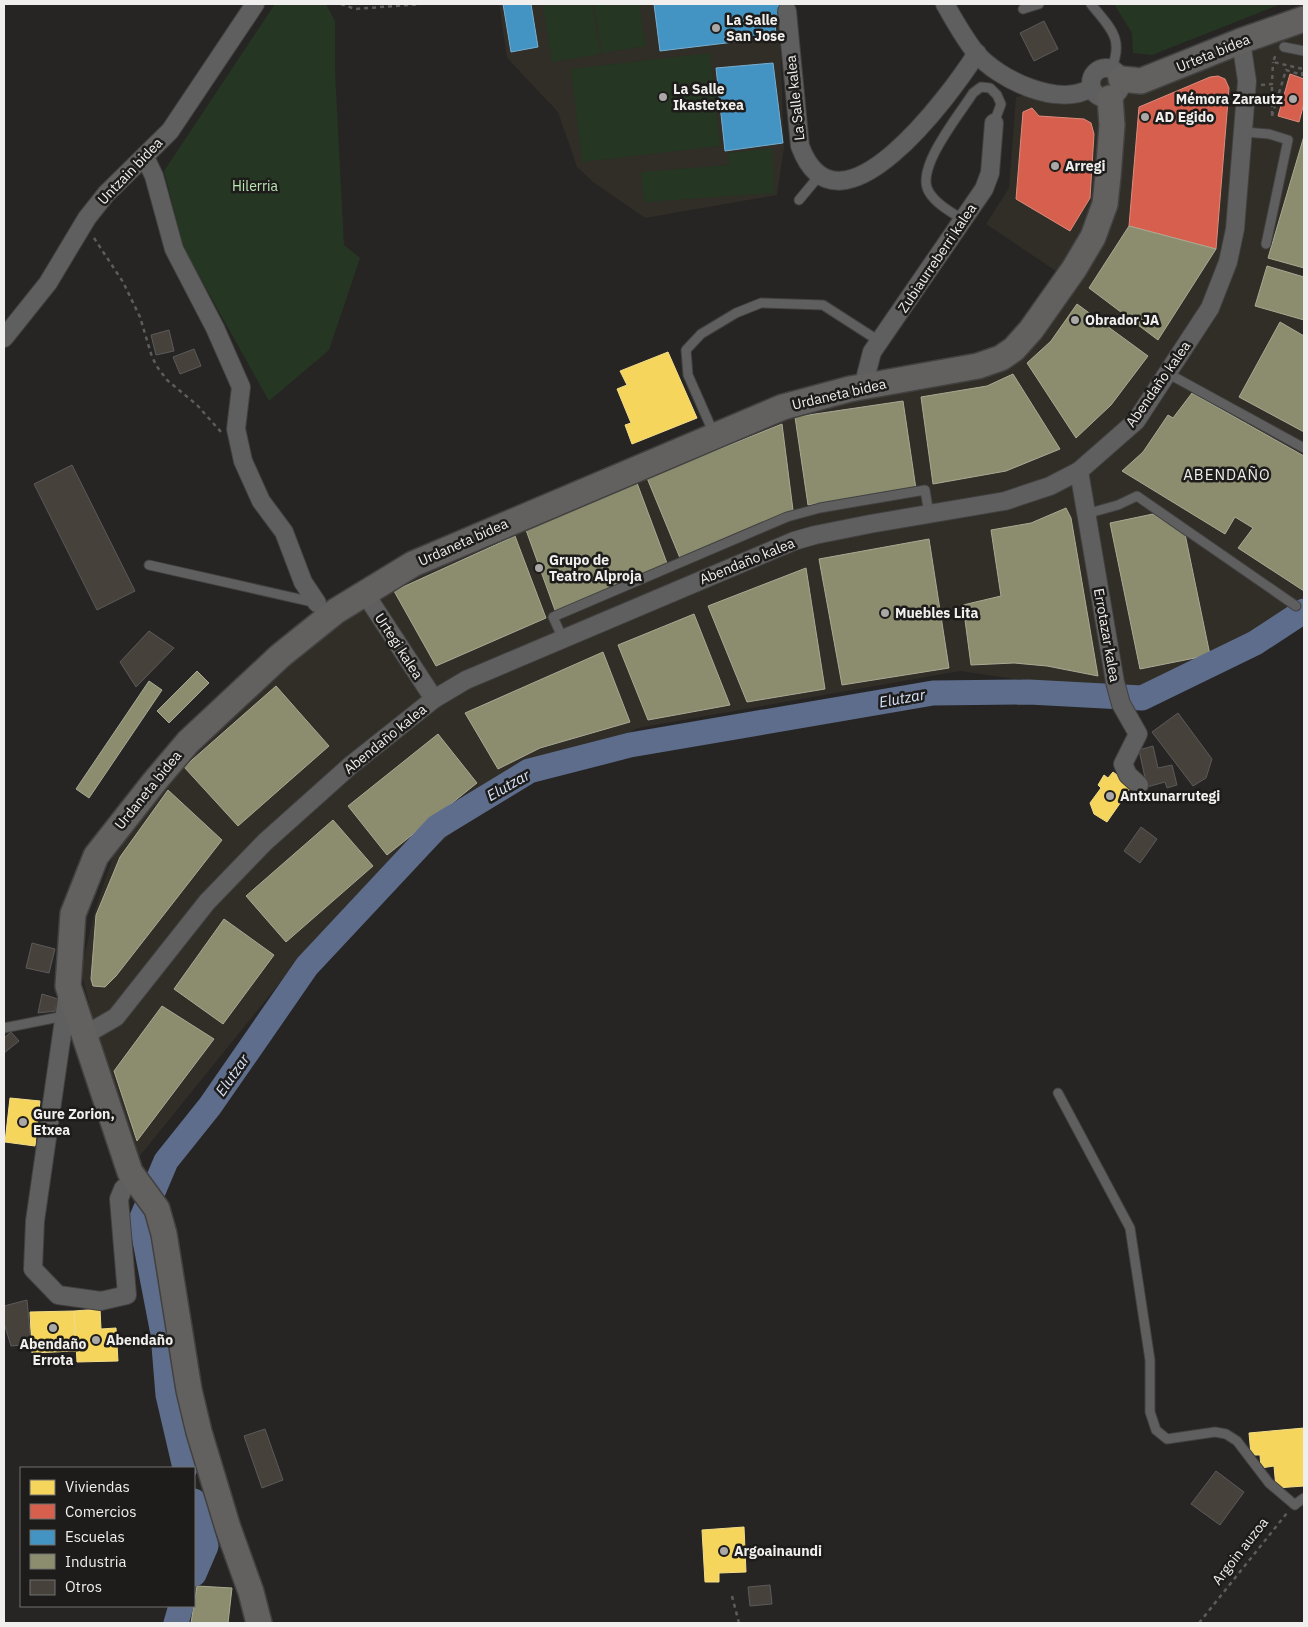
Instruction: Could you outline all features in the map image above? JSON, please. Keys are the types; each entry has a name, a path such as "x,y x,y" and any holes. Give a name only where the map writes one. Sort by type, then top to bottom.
{"street":[{"name":"Untzain bidea","path":"4,338 48,282 85,220 106,194 170,131 255,4"},
{"path":"945,4 977,53 992,68 1014,81 1042,91 1059,94 1077,93 1108,83"},
{"name":"La Salle kalea","path":"787,10 800,146 805,161 819,176"},
{"name":"Urteta bidea","path":"1108,83 1141,81 1241,41 1304,20"},
{"name":"Abendaño kalea","path":"85,1035 116,1017 207,902 265,842 351,765 434,699 466,680 794,541 815,534 1005,501 1050,486 1079,471 1136,421 1210,308 1228,262 1236,229 1247,85 1241,41"},
{"path":"819,176 835,182 857,178 887,159 920,130 977,53"},
{"name":"Urdaneta bidea","path":"258,1623 251,1592 228,1528 199,1432 189,1390 164,1234 157,1209 136,1183 112,1120 68,986 73,914 96,856 188,742 274,662 323,610 364,592 420,561 714,434 783,407 863,387 978,366 1001,358 1014,349 1031,330 1084,254 1100,219 1109,167 1112,125 1108,83"},
{"name":"Zubiaurreberri kalea","path":"863,387 872,352 984,189 990,172 994,123"},
{"path":"145,157 154,176 174,249 241,387 236,429 239,448 262,501 284,532 303,582 323,610"},
{"name":"Errotazar kalea","path":"1079,471 1115,682 1121,704 1138,734 1123,764 1128,775 1140,785"},
{"name":"Urtegi kalea","path":"364,592 434,699"},
{"path":"68,986 35,1222 33,1270 58,1295 101,1301 127,1295 118,1199 123,1189 136,1183"}],"lane":[{"path":"1023,9 1039,4"},
{"path":"1091,4 1116,36 1117,51 1108,83"},
{"path":"1284,47 1304,51"},
{"path":"962,219 936,201 928,192 925,179 928,164 973,93 981,88 990,88 997,95 1001,104 994,123"},
{"path":"1244,132 1269,134 1288,140 1266,244"},
{"path":"798,200 819,176"},
{"path":"714,434 688,374 686,350 701,334 736,313 761,303 823,305 879,341"},
{"path":"1167,373 1304,448"},
{"path":"564,639 553,617 787,517 820,508 925,490 929,514"},
{"path":"1086,514 1118,505 1137,496 1296,606"},
{"path":"149,566 323,610"},
{"path":"4,1028 64,1016"},
{"path":"1058,1093 1130,1228 1150,1360 1150,1412 1156,1430 1167,1439 1215,1432 1226,1434 1237,1441 1244,1453 1269,1483 1299,1502"}],"path":[{"path":"341,4 355,9 421,4"},
{"path":"1273,62 1303,70 1302,75 1286,70 1272,116 1273,62 1277,52 1284,47"},
{"path":"1247,85 1272,84"},
{"path":"85,220 94,238 123,282 140,317 152,358 158,368 167,380 197,405 221,432 239,448"},
{"name":"Argoin auzoa","path":"1199,1623 1299,1502"},
{"path":"732,1596 739,1623"}],"shaded area":[{"name":"La Salle Ikastetxea","path":"499,4 776,4 780,34 784,148 777,195 645,218 593,182 577,167 558,112 507,58"},
{"path":"1304,5 1304,625 1212,676 1098,691 960,671 638,728 487,803 401,877 299,959 139,1157 104,1062 81,971 95,910 121,832 310,631 386,582 757,422 991,370 1075,284 986,224 1009,188 1016,97 1129,71"}],"green space":[{"name":"Hilerria","path":"275,4 326,4 335,21 335,72 344,245 360,258 329,350 269,401 184,249 164,171"},
{"path":"543,4 592,4 600,54 552,62"},
{"path":"594,4 639,4 646,46 602,53"},
{"path":"1114,4 1281,4 1152,55 1133,53 1132,33"},
{"path":"710,53 720,146 582,162 571,69"},
{"path":"772,148 774,193 644,202 641,172 729,165 728,153"}],"building: Viviendas":[{"path":"668,352 697,418 632,444 625,425 631,423 617,389 627,385 620,371"},
{"name":"Antxunarrutegi","path":"1113,772 1132,786 1107,822 1094,814 1090,803 1101,788 1098,785 1104,775 1108,778"},
{"name":"Gure Zorion, Etxea","path":"10,1098 40,1101 35,1146 5,1142"},
{"name":"Abendaño","path":"100,1309 101,1329 116,1328 118,1361 77,1362 74,1311"},
{"name":"Abendaño Errota","path":"74,1311 76,1351 32,1353 30,1312"},
{"path":"1304,1428 1304,1486 1276,1488 1274,1466 1261,1468 1260,1455 1251,1455 1249,1433"},
{"name":"Argoainaundi","path":"744,1527 746,1572 719,1573 719,1582 705,1582 702,1530"}],"building: Comercios":[{"name":"Mémora Zarautz","path":"1290,74 1304,79 1304,103 1299,122 1278,116"},
{"path":"1218,76 1225,79 1229,88 1216,249 1129,226 1139,107 1210,77"},
{"name":"Arregi","path":"1032,108 1039,116 1084,119 1091,123 1094,134 1090,198 1070,231 1016,199 1023,112"}],"building: Escuelas":[{"path":"503,4 531,4 538,47 511,52"},
{"name":"La Salle San Jose","path":"654,4 778,4 780,20 775,20 776,37 660,51"},
{"path":"773,63 783,143 725,151 716,68"}],"building: Industria":[{"path":"1304,136 1304,268 1268,258"},
{"path":"1129,226 1216,249 1158,340 1089,288"},
{"path":"1267,266 1304,277 1304,320 1255,306"},
{"path":"1077,304 1148,356 1111,405 1076,438 1027,363 1051,341"},
{"path":"1280,322 1304,336 1304,432 1239,397"},
{"path":"1013,374 1060,449 1006,471 933,484 921,397 987,386"},
{"path":"1192,393 1304,456 1304,591 1238,548 1253,528 1235,517 1225,534 1122,471 1143,452 1168,415 1173,418"},
{"path":"903,401 916,489 808,505 795,417"},
{"path":"782,424 793,510 680,558 647,478"},
{"path":"637,483 668,566 556,613 526,530"},
{"path":"1066,508 1071,518 1098,676 1047,666 1014,663 971,665 963,605 1001,596 991,530 1031,523"},
{"path":"1153,514 1185,534 1210,655 1140,669 1110,523"},
{"path":"515,536 546,618 436,666 394,591"},
{"name":"Muebles Lita","path":"929,539 949,668 842,685 819,559"},
{"path":"806,568 825,689 747,702 708,606"},
{"path":"694,614 730,705 648,720 618,645"},
{"path":"603,652 630,722 540,748 498,769 465,713"},
{"path":"197,671 209,683 169,723 157,711"},
{"path":"149,681 162,690 89,798 76,789"},
{"path":"276,686 329,746 238,826 184,767"},
{"path":"438,734 477,783 387,855 348,806"},
{"path":"168,790 222,840 116,976 105,987 93,986 91,979 96,915 120,857"},
{"path":"333,820 373,866 286,942 246,896"},
{"path":"224,919 274,955 223,1024 174,989"},
{"path":"162,1006 214,1039 137,1141 114,1071"},
{"path":"197,1586 232,1588 228,1623 191,1623"}],"building: Otros":[{"path":"1044,21 1058,49 1034,61 1020,33"},
{"path":"169,330 174,351 156,355 151,335"},
{"path":"194,349 201,366 180,374 173,357"},
{"path":"72,465 135,591 97,610 34,484"},
{"path":"149,631 174,648 136,687 120,662"},
{"path":"1178,713 1212,759 1206,778 1193,786 1152,732"},
{"path":"1153,746 1158,768 1172,765 1177,785 1167,788 1165,782 1147,787 1139,750"},
{"path":"1141,827 1157,839 1140,863 1124,851"},
{"path":"32,943 55,949 49,973 26,968"},
{"path":"42,994 58,999 55,1011 38,1013"},
{"path":"11,1032 19,1041 4,1053 4,1038"},
{"path":"27,1300 31,1344 11,1346 4,1323 4,1306"},
{"path":"265,1429 283,1480 262,1488 244,1436"},
{"path":"1216,1471 1244,1492 1220,1525 1191,1504"},
{"path":"770,1585 772,1604 750,1606 748,1587"}],"waterway":[{"name":"Elutzar","path":"185,1467 168,1395 163,1334 141,1220 166,1161 210,1106 307,966 437,827 529,771 630,745 933,693 1029,692 1142,698 1255,643 1304,611"},
{"name":"Elutzar","path":"195,1505 206,1546 195,1572"},
{"name":"Elutzar","path":"176,1623 181,1607"}],"place":[{"name":"La Salle San Jose","path":"716,28"},
{"name":"La Salle Ikastetxea","path":"663,97"},
{"name":"Mémora Zarautz","path":"1293,99"},
{"name":"AD Egido","path":"1145,117"},
{"name":"Arregi","path":"1055,166"},
{"name":"Obrador JA","path":"1075,320"},
{"name":"Grupo de Teatro Alproja","path":"539,568"},
{"name":"Muebles Lita","path":"885,613"},
{"name":"Antxunarrutegi","path":"1110,796"},
{"name":"Gure Zorion, Etxea","path":"23,1122"},
{"name":"Abendaño Errota","path":"53,1328"},
{"name":"Abendaño","path":"96,1340"},
{"name":"Argoainaundi","path":"724,1551"}],"district":[{"name":"ABENDAÑO","path":"1227,474"}]}
